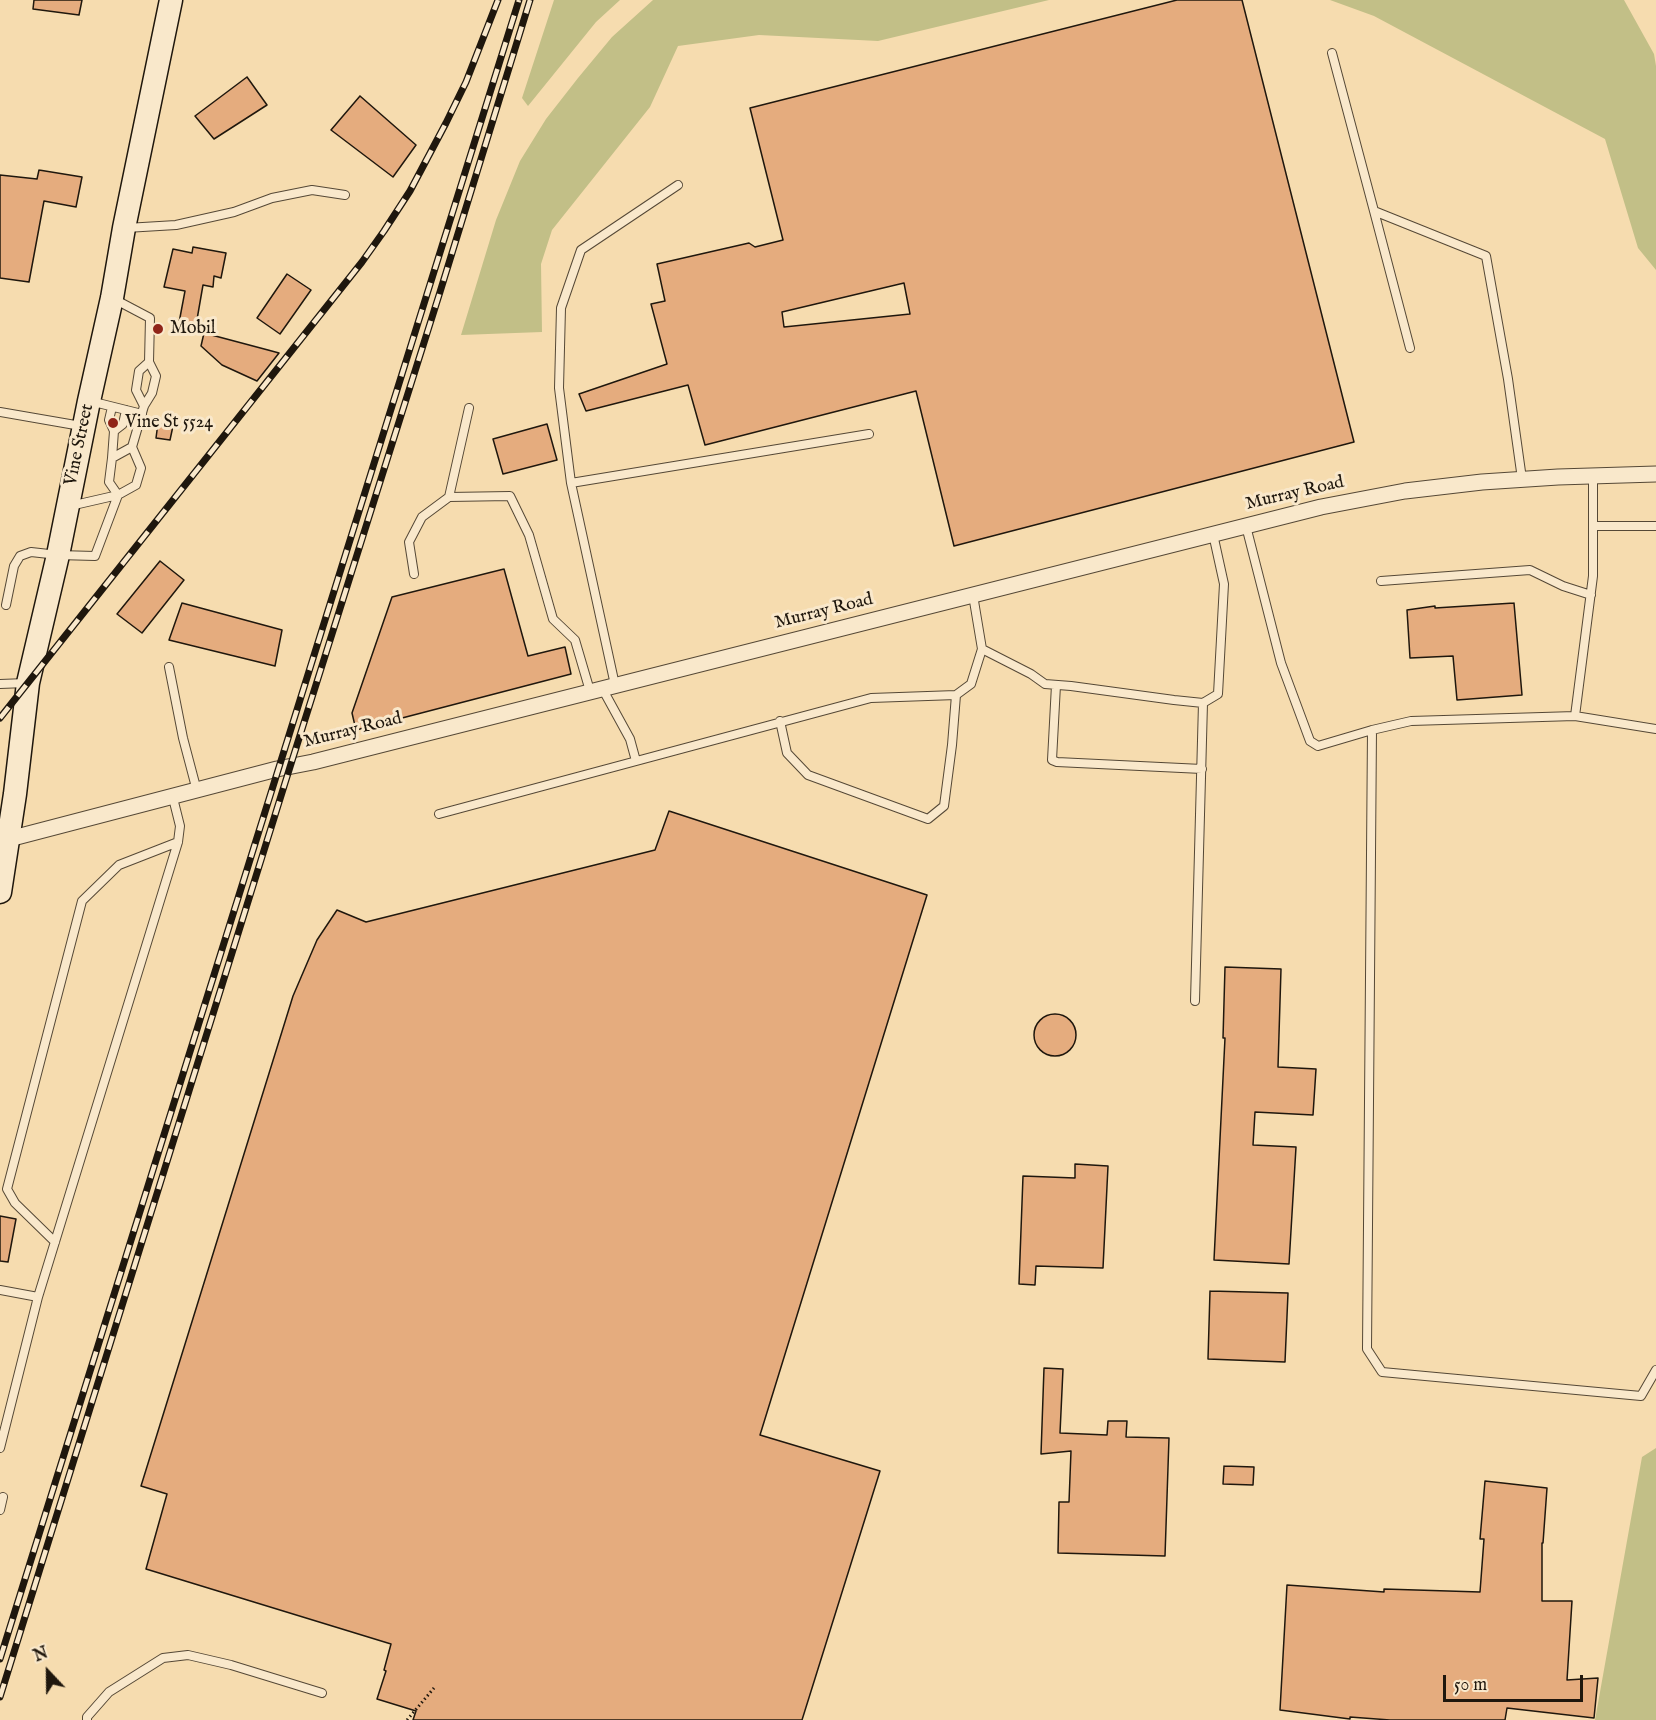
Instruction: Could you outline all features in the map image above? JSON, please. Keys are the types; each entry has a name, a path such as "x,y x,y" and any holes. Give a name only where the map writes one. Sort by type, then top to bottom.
{"main road":[{"name":"Vine Street","path":"0,892 9,839 28,683 58,555 83,427 112,298 124,228 171,0"}],"street":[{"name":"Murray Road","path":"9,839 277,769 313,762 1321,507 1405,491 1482,482 1656,474"}],"lane":[{"path":"1332,53 1410,348"},
{"path":"602,688 559,388 561,308 581,250 678,185"},
{"path":"124,228 176,225 234,212 272,198 312,190 345,195"},
{"path":"1374,211 1486,256 1508,379 1522,479"},
{"path":"67,507 118,495 136,485 141,468 132,447 156,376 149,362 150,318 112,298"},
{"path":"143,410 136,390 139,371 149,362"},
{"path":"89,401 126,410 143,410"},
{"path":"112,407 110,420 114,430 109,482 118,495"},
{"path":"449,498 469,408"},
{"path":"114,430 123,424 126,410"},
{"path":"0,412 83,427"},
{"path":"571,483 868,434"},
{"path":"112,458 132,447"},
{"path":"1575,716 1593,576 1593,476"},
{"path":"6,605 14,566 20,556 31,552 95,556 118,495"},
{"path":"414,574 409,542 422,517 449,498 510,496 529,535 553,619 575,640 630,739 636,761"},
{"path":"1246,526 1281,663 1310,741 1318,746 1411,721 1575,716 1656,729"},
{"path":"1593,526 1656,526"},
{"path":"982,649 1031,674 1045,684 1203,703 1218,694 1224,584 1213,534"},
{"path":"1380,581 1530,570 1563,586 1591,595"},
{"path":"439,814 871,698 956,695 971,684 982,649 973,595"},
{"path":"169,667 183,738 197,791"},
{"path":"0,684 28,683"},
{"path":"1056,685 1052,760 1202,769"},
{"path":"780,721 788,753 808,775 927,819 944,806 956,695"},
{"path":"1195,1001 1203,703"},
{"path":"1372,730 1367,1349 1382,1372 1641,1396 1656,1370"},
{"path":"0,1448 38,1297 178,842 180,826 173,798"},
{"path":"55,1242 15,1203 7,1189 82,901 119,865 178,842"},
{"path":"0,1290 38,1297"},
{"path":"0,1510 3,1497"},
{"path":"87,1720 87,1717 109,1692 163,1658 188,1655 231,1665 322,1693"}],"path":[{"path":"406,1720 434,1688"}],"shaded area":[{"path":"554,0 620,0 596,22 528,106 522,98"},
{"path":"653,0 1049,0 878,41 759,35 678,46 650,107 552,230 541,264 542,332 461,335 496,220 520,161 546,119 578,78 612,37"},
{"path":"1330,0 1624,0 1654,54 1656,66 1656,270 1638,248 1605,139 1374,16"},
{"path":"1656,1448 1656,1720 1595,1720 1642,1457"}],"building":[{"path":"34,0 82,0 79,15 33,9"},
{"path":"1177,0 1242,0 1354,442 954,546 916,391 705,445 688,385 586,411 579,394 667,364 651,304 665,301 657,264 749,243 755,247 783,240 750,108","holes":["904,283 910,314 784,327 782,312"]},
{"path":"247,77 267,105 214,139 195,116"},
{"path":"360,96 416,145 393,177 331,130"},
{"path":"39,170 82,177 76,207 44,201 29,282 0,278 0,175 37,179"},
{"path":"193,247 226,253 221,278 214,276 213,287 203,285 195,331 178,328 185,291 164,287 173,249 192,253"},
{"path":"287,274 311,290 280,334 257,318"},
{"path":"204,333 279,353 257,381 222,365 201,346"},
{"path":"158,423 173,426 170,440 156,438"},
{"path":"547,424 557,460 503,474 493,439"},
{"path":"160,561 184,580 142,633 117,614"},
{"path":"504,569 528,656 565,647 571,674 356,730 352,713 392,597"},
{"path":"182,603 282,630 275,666 169,640"},
{"path":"1514,603 1522,695 1457,700 1453,656 1410,658 1407,610 1435,606 1435,608"},
{"path":"669,811 927,895 760,1435 880,1471 802,1720 413,1720 416,1711 377,1699 386,1671 384,1670 391,1644 146,1569 167,1494 141,1486 293,996 317,940 337,910 366,922 655,850"},
{"path":"1225,967 1281,969 1278,1067 1316,1069 1313,1115 1255,1112 1253,1145 1296,1147 1289,1264 1214,1260 1225,1038 1223,1038"},
{"path":"1055,1014 1070,1020 1076,1035 1070,1050 1055,1056 1040,1050 1034,1035 1040,1020"},
{"path":"1075,1164 1108,1166 1103,1268 1036,1266 1035,1285 1019,1284 1023,1176 1075,1178"},
{"path":"0,1216 16,1219 8,1262 0,1261"},
{"path":"1210,1291 1288,1293 1285,1362 1208,1359"},
{"path":"1044,1368 1063,1369 1060,1433 1107,1435 1108,1421 1127,1421 1126,1437 1169,1438 1165,1556 1058,1553 1059,1502 1069,1502 1071,1451 1041,1454"},
{"path":"1224,1466 1254,1467 1253,1485 1223,1484"},
{"path":"1485,1481 1547,1488 1542,1543 1542,1601 1572,1601 1567,1680 1598,1678 1594,1718 1507,1708 1505,1720 1390,1720 1350,1717 1350,1719 1280,1710 1287,1585 1384,1592 1384,1589 1480,1592 1484,1539 1480,1539"}],"railway":[{"path":"0,718 362,262 384,231 410,191 446,123 466,82 498,0"},
{"path":"0,1659 519,0"},
{"path":"0,1697 530,0"}],"place":[{"name":"Mobil","path":"158,329"},
{"name":"Vine St 5524","path":"113,423"}]}
